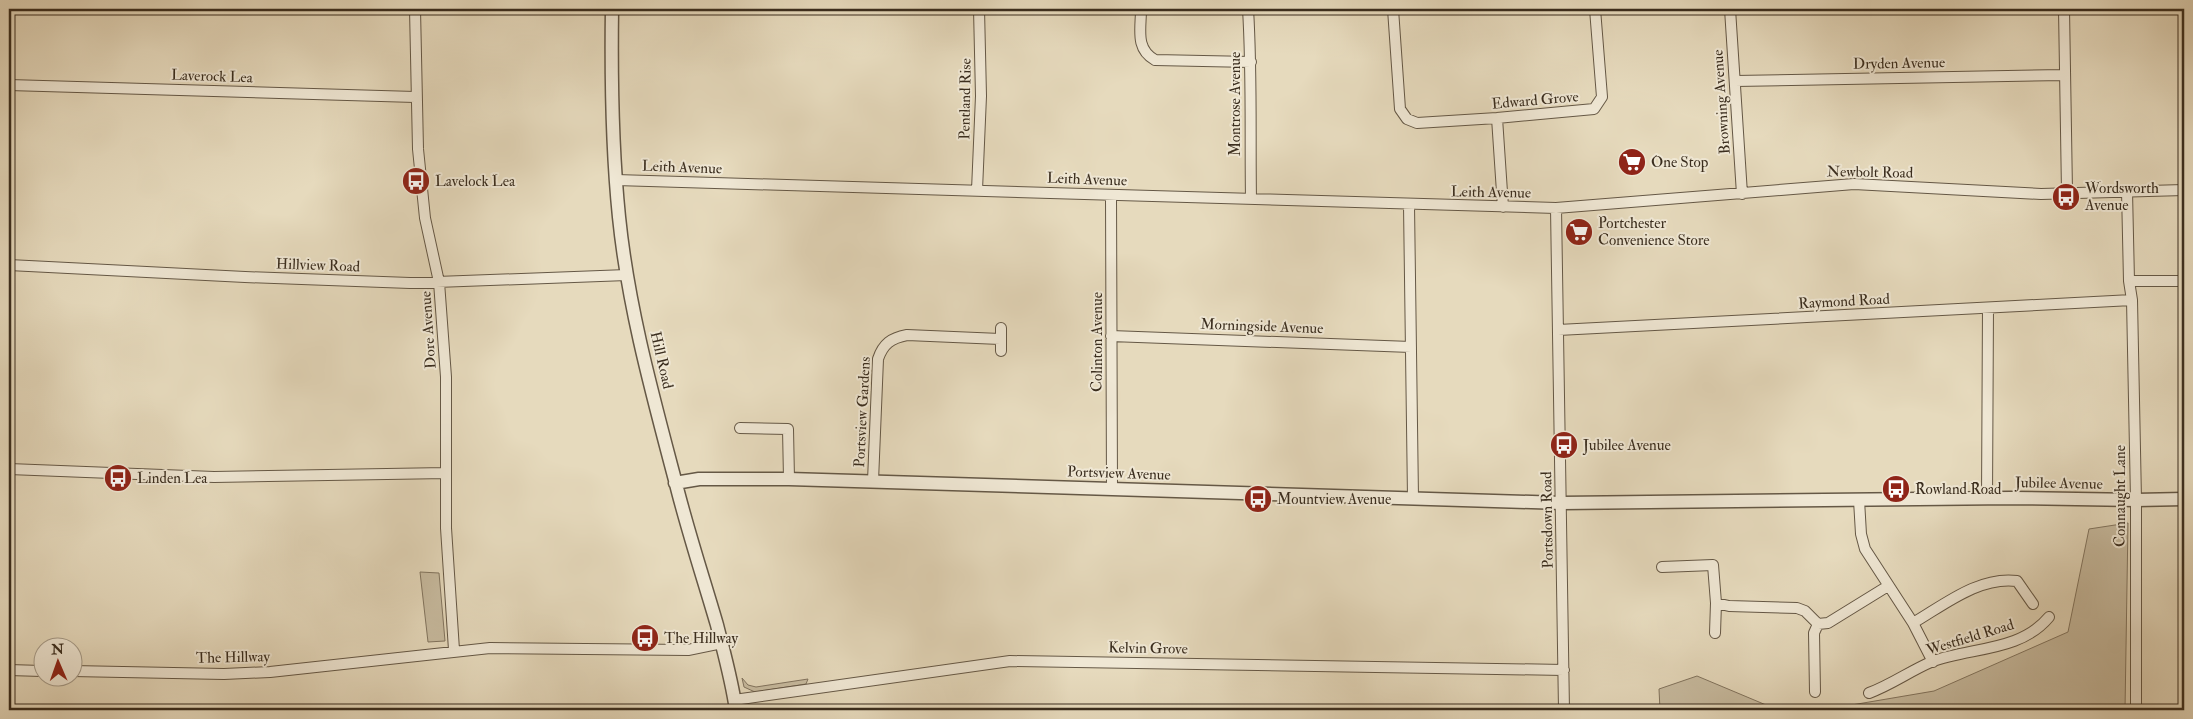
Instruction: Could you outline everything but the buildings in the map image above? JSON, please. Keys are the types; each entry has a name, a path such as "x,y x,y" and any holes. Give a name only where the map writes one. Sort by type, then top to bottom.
{"street":[{"name":"Dore Avenue","path":"415,9 415,97 418,149 425,218 439,282 446,377 446,528 454,650"},
{"name":"Hill Road","path":"612,9 611,64 616,180 627,275 641,348 675,483 722,643 735,705"},
{"name":"Pentland Rise","path":"978,190 981,96 979,9"},
{"path":"1141,9 1141,45 1146,55 1155,60 1251,62"},
{"name":"Montrose Avenue","path":"1248,9 1251,62 1251,199"},
{"name":"Edward Grove","path":"1393,9 1400,109 1407,120 1417,123 1590,110 1598,106 1602,97 1595,9"},
{"name":"Browning Avenue","path":"1730,9 1742,194"},
{"path":"2064,9 2067,192"},
{"name":"Dryden Avenue","path":"1735,81 2064,75"},
{"name":"Laverock Lea","path":"9,85 415,97"},
{"path":"1497,118 1503,207"},
{"name":"Leith Avenue","path":"616,180 1556,208"},
{"name":"Newbolt Road","path":"1556,208 1854,184 2041,194 2184,190"},
{"name":"Connaught Lane","path":"2127,191 2129,281 2132,300 2136,500 2136,710"},
{"name":"Colinton Avenue","path":"1111,195 1112,488"},
{"path":"1409,205 1414,498"},
{"name":"Portsdown Road","path":"1556,208 1564,710"},
{"name":"Hillview Road","path":"9,265 245,278 410,283 627,275"},
{"path":"2129,281 2184,281"},
{"name":"Raymond Road","path":"1558,330 2132,300"},
{"path":"1987,498 1988,308"},
{"path":"1001,328 1001,351"},
{"name":"Portsview Gardens","path":"873,481 878,359 884,345 893,338 907,335 1000,339"},
{"name":"Morningside Avenue","path":"1112,336 1410,346"},
{"path":"740,428 788,429 789,479"},
{"path":"9,469 214,477 446,473"},
{"name":"Portsview Avenue","path":"675,483 699,479 789,479 1562,503"},
{"name":"Jubilee Avenue","path":"1562,503 1987,498 2184,499"},
{"path":"1859,500 1862,542 1913,623 1933,662"},
{"path":"1662,567 1713,565 1716,603 1715,633"},
{"path":"1913,623 1990,581 2005,579 2017,581 2033,604"},
{"path":"1716,603 1729,606 1796,608 1805,611 1818,624 1828,624 1888,586"},
{"name":"Westfield Road","path":"1869,693 1886,687 1933,662 2000,646 2029,634 2042,625 2049,617"},
{"path":"1815,692 1814,633 1818,624"},
{"name":"The Hillway","path":"82,672 224,674 270,672 454,650 490,648 688,650 722,643"},
{"name":"Kelvin Grove","path":"735,705 959,667 1010,661 1564,670"},
{"path":"9,670 32,671"}],"shaded area":[{"path":"2128,523 2125,710 1822,710 1934,691 2068,632 2089,529"},
{"path":"420,572 439,573 445,641 428,642"},
{"path":"1697,676 1778,710 1660,710 1659,689"},
{"path":"742,678 748,685 756,687 808,679 806,684 755,692 744,687"}],"place":[{"name":"One Stop","path":"1632,162"},
{"name":"Lavelock Lea","path":"416,181"},
{"name":"Wordsworth Avenue","path":"2066,197"},
{"name":"Portchester Convenience Store","path":"1579,232"},
{"name":"Jubilee Avenue","path":"1564,445"},
{"name":"Linden Lea","path":"118,478"},
{"name":"Rowland Road","path":"1896,489"},
{"name":"Mountview Avenue","path":"1258,499"},
{"name":"The Hillway","path":"645,638"}]}
